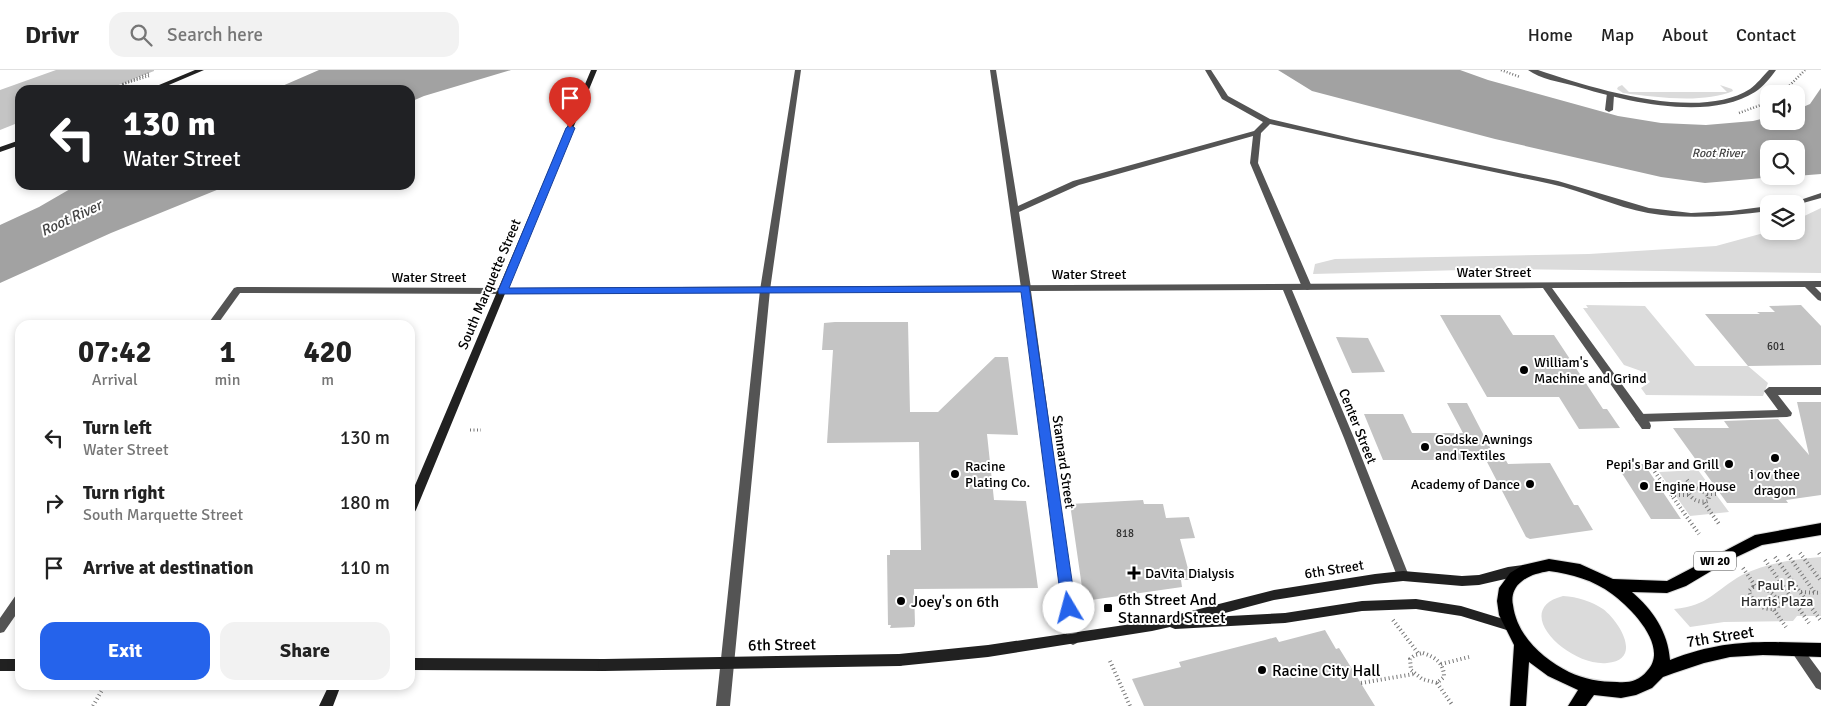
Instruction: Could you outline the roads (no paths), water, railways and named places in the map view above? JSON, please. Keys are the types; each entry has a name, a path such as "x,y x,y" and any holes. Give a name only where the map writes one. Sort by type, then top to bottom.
{"main road":[{"name":"WI 20","path":"1523,570 1542,566 1563,566 1579,570 1611,584 1667,588 1681,582 1730,552 1760,539 1821,529"},
{"path":"1523,570 1509,584 1505,592 1504,603 1510,626 1522,643 1551,670 1570,680 1590,687 1624,690 1642,685 1657,672 1661,658 1661,647 1656,633 1638,606 1611,584"},
{"path":"1518,706 1522,643"},
{"name":"7th Street","path":"1657,672 1682,661 1730,650 1754,648 1821,650"},
{"path":"1576,706 1590,687"}],"street":[{"path":"164,85 201,70"},
{"name":"South Marquette Street","path":"415,489 503,291 594,70"},
{"path":"722,706 765,290 798,70"},
{"name":"Stannard Street","path":"993,70 1026,288 1073,639"},
{"path":"1208,70 1225,97 1268,121 1355,142 1558,184 1648,210 1691,215 1760,209"},
{"path":"1531,70 1610,95 1674,104 1733,100 1762,84 1773,70"},
{"path":"1609,110 1610,95"},
{"path":"1268,121 1258,133 1254,163 1307,287"},
{"path":"1014,211 1076,183 1258,133"},
{"path":"0,150 15,144"},
{"path":"1805,200 1821,195"},
{"path":"1807,284 1821,298"},
{"name":"Water Street","path":"216,320 237,290 503,291 1821,284"},
{"path":"1546,286 1643,422 1788,413 1769,391 1821,391"},
{"name":"Center Street","path":"1286,287 1349,438 1402,576"},
{"name":"6th Street","path":"415,664 604,665 899,660 1073,639 1152,626 1274,595 1375,578 1402,576 1462,581 1479,580 1523,570"},
{"name":"6th Street","path":"1152,626 1285,618 1362,606 1416,604 1462,610 1510,626"},
{"path":"0,628 15,606"},
{"path":"1797,650 1821,684"},
{"path":"0,665 15,664"},
{"path":"326,706 333,690"}],"water":[{"path":"319,70 511,70 415,100 415,85 284,85"},
{"name":"Root River","path":"1278,70 1460,70 1488,80 1618,116 1661,123 1706,125 1760,119 1760,130 1805,130 1805,106 1810,104 1821,88 1821,174 1805,175 1805,140 1760,140 1760,178 1705,183 1661,177 1495,139 1312,91"},
{"name":"Root River","path":"68,190 217,190 111,233 0,283 0,225 39,207"}],"place":[{"name":"William's Machine and Grind","path":"1524,370"},
{"name":"Godske Awnings and Textiles","path":"1425,447"},
{"name":"i ov thee dragon","path":"1775,458"},
{"name":"Pepi's Bar and Grill","path":"1729,464"},
{"name":"Racine Plating Co.","path":"955,474"},
{"name":"Academy of Dance","path":"1530,484"},
{"name":"Engine House","path":"1644,486"},
{"name":"DaVita Dialysis","path":"1134,573"},
{"name":"Joey's on 6th","path":"901,601"},
{"name":"6th Street And Stannard Street","path":"1108,608"},
{"name":"Racine City Hall","path":"1262,670"}],"park label":[{"name":"Paul P. Harris Plaza","path":"1777,594"}]}
